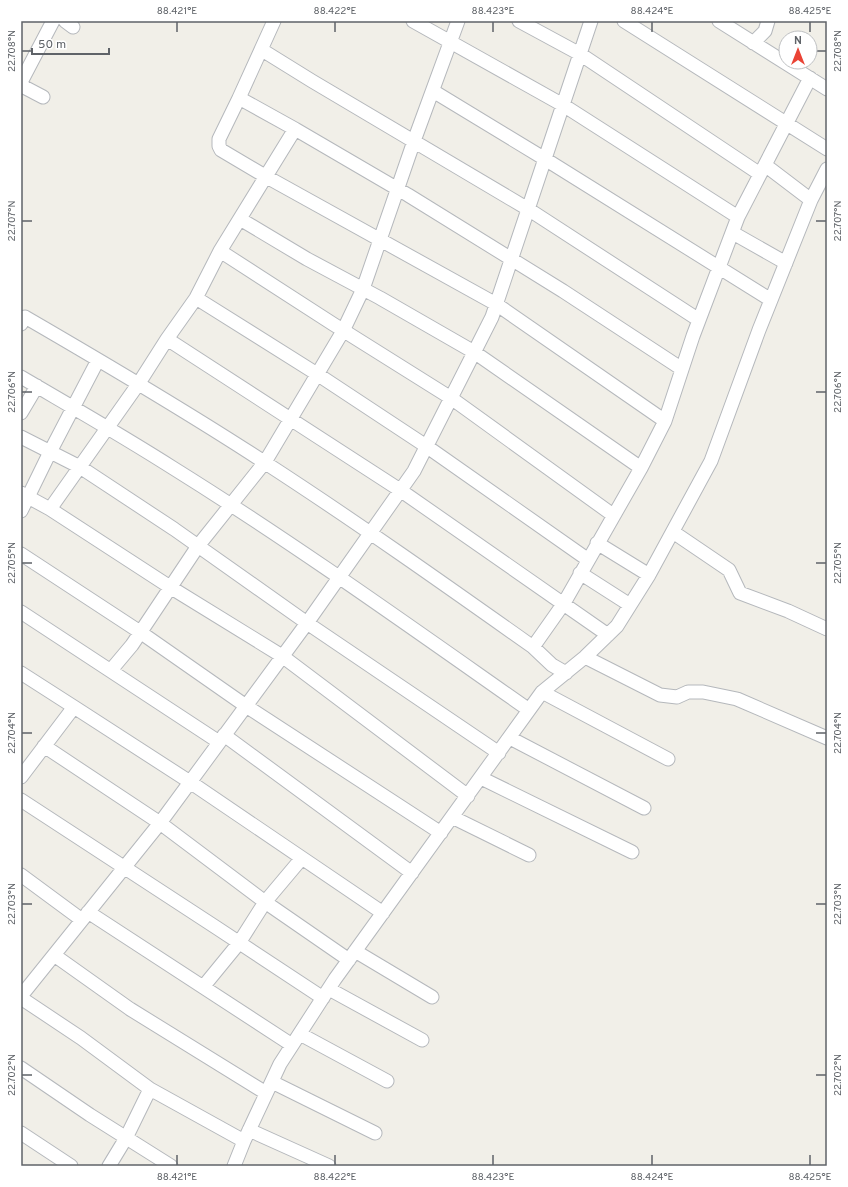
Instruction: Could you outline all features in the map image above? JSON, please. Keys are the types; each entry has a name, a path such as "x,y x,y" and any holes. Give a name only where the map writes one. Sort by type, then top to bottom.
{"street":[{"path":"44,97 24,86 21,82 52,21"},
{"path":"274,21 262,50 221,135 218,143 221,150 496,304 665,421"},
{"path":"413,21 563,105 738,217"},
{"path":"111,670 132,645 198,546 265,462 343,331 363,289 414,141 458,21"},
{"path":"519,21 580,54 811,200"},
{"path":"329,1166 247,1136 150,1089 82,1038 21,997 160,823 307,622 414,471 492,317 591,21"},
{"path":"624,21 827,149"},
{"path":"718,21 827,89"},
{"path":"753,43 764,31 768,21"},
{"path":"262,50 528,209 699,320"},
{"path":"533,647 564,603 665,421 699,320 738,217 810,78"},
{"path":"433,92 545,159 771,300"},
{"path":"239,98 295,129 398,190 563,291 682,369"},
{"path":"50,509 140,383 167,339 196,298 220,251 295,129"},
{"path":"234,1166 280,1064 352,956 542,692 585,657 617,626 649,575 712,460 755,340 811,200 827,169"},
{"path":"240,219 307,259 474,352 640,468"},
{"path":"733,233 786,262"},
{"path":"220,251 343,331 451,398 613,515"},
{"path":"196,298 317,374 426,446 588,559"},
{"path":"21,324 25,317 140,383 265,462 370,533 533,647 552,665 566,673"},
{"path":"167,339 400,490 608,635"},
{"path":"21,510 25,495 50,452 98,360"},
{"path":"21,377 108,427 174,468 338,578 529,710"},
{"path":"21,414 37,386"},
{"path":"21,437 80,467 198,546 499,753"},
{"path":"25,495 50,509 170,587 282,656 468,796"},
{"path":"673,532 729,570 740,594 788,611 827,629"},
{"path":"597,543 649,575"},
{"path":"21,554 140,632 246,706 441,834"},
{"path":"580,572 630,605"},
{"path":"21,612 222,739 412,873"},
{"path":"585,657 660,695 677,697 688,692 703,692 731,698 827,738"},
{"path":"21,673 190,782 383,913"},
{"path":"542,692 668,759"},
{"path":"21,777 74,707"},
{"path":"510,738 644,808"},
{"path":"44,746 160,823 265,902 352,956 432,997"},
{"path":"481,778 632,852"},
{"path":"21,800 239,943 326,994 422,1040"},
{"path":"452,817 529,855"},
{"path":"203,988 239,943 265,902 302,858"},
{"path":"21,875 203,988 296,1039 386,1081"},
{"path":"54,955 130,1009 269,1088 375,1133"},
{"path":"21,1068 171,1166"},
{"path":"109,1166 126,1138 150,1089"},
{"path":"21,1133 71,1166"}]}
